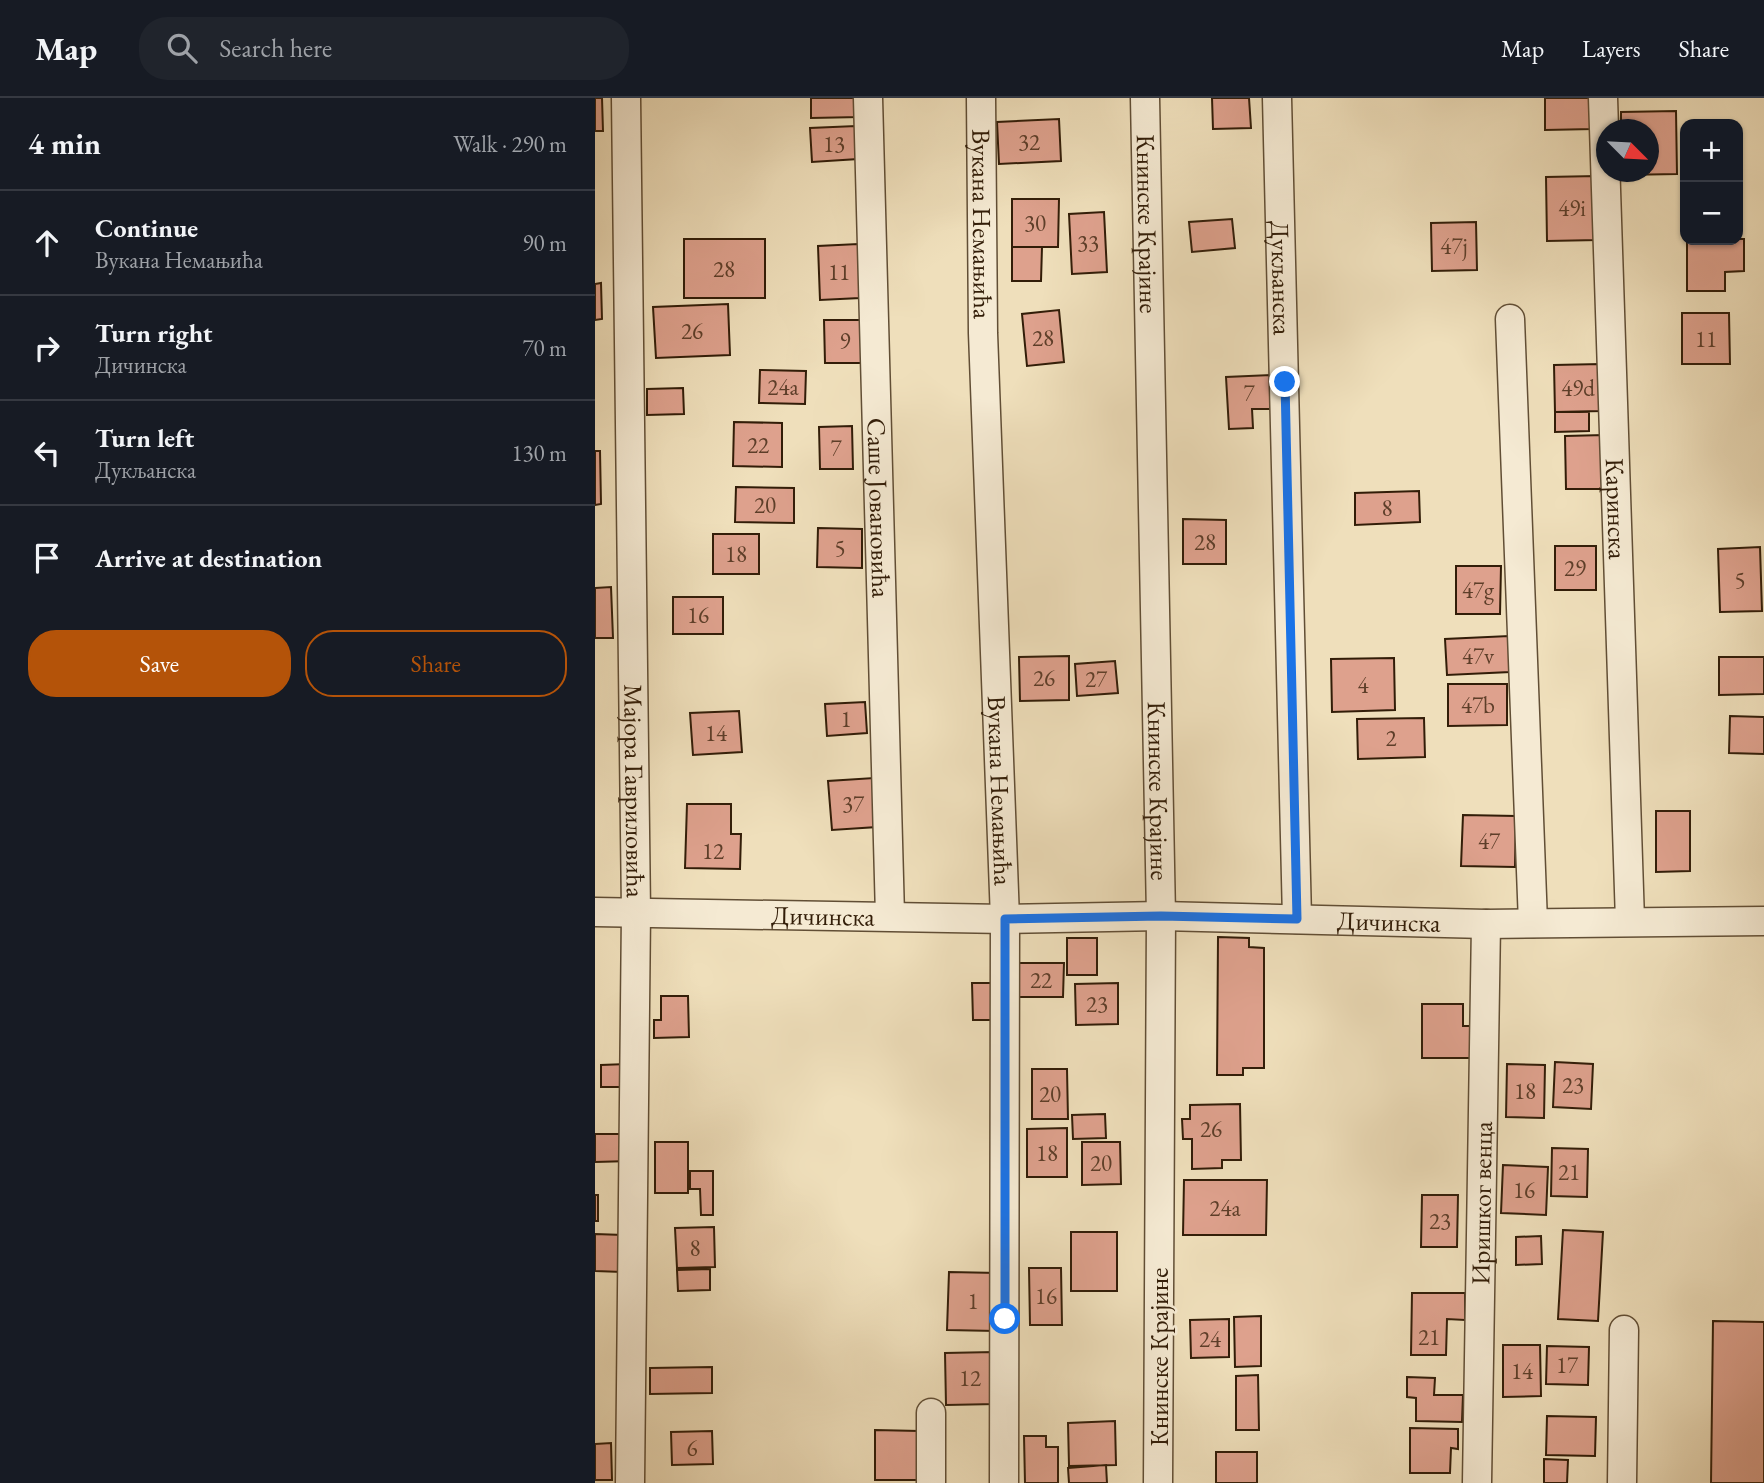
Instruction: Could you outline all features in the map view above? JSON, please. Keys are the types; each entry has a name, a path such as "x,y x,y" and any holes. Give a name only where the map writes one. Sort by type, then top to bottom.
{"street":[{"name":"Мајора Гавриловића","path":"626,98 636,912 630,1483"},
{"name":"Саше Јовановића","path":"868,98 890,916"},
{"name":"Вукана Немањића","path":"981,98 983,333 1005,919 1004,1483"},
{"name":"Книнске Крајине","path":"1145,98 1161,916 1158,1483"},
{"name":"Дукљанска","path":"1277,98 1297,919"},
{"name":"Каринска","path":"1603,98 1630,922"},
{"path":"1510,319 1533,923"},
{"name":"Дичинска","path":"595,912 1005,919 1161,916 1486,924 1764,920"},
{"name":"Иришког венца","path":"1477,1483 1486,924"},
{"path":"1622,1483 1625,1330"},
{"path":"931,1413 931,1483"}],"building":[{"path":"595,98 602,98 603,131 595,131"},
{"path":"811,98 860,98 860,117 811,118"},
{"path":"1212,98 1249,98 1251,128 1213,129"},
{"path":"1545,98 1593,98 1593,129 1545,130"},
{"path":"1676,111 1677,174 1659,174 1659,119 1621,119 1621,112"},
{"path":"1059,119 1061,161 999,164 997,122"},
{"path":"856,126 858,159 812,162 810,128"},
{"path":"1596,176 1598,240 1547,241 1546,177"},
{"path":"1012,199 1059,199 1058,247 1012,247"},
{"path":"1104,212 1107,272 1072,274 1069,214"},
{"path":"1232,219 1235,248 1192,252 1189,222"},
{"path":"1476,222 1477,270 1432,271 1431,223"},
{"path":"684,239 765,239 765,298 684,298"},
{"path":"1743,239 1744,271 1725,272 1725,291 1687,291 1687,245 1743,245"},
{"path":"858,244 860,298 820,300 818,246"},
{"path":"1012,247 1042,247 1041,281 1012,281"},
{"path":"601,283 602,319 595,320 595,284"},
{"path":"728,304 730,355 656,358 653,307"},
{"path":"1059,310 1064,362 1027,366 1022,314"},
{"path":"1682,313 1729,313 1730,364 1682,364"},
{"path":"824,320 865,320 866,363 825,363"},
{"path":"1601,364 1602,411 1555,412 1554,365"},
{"path":"760,370 806,371 805,404 759,403"},
{"path":"1271,375 1272,409 1252,409 1253,428 1229,429 1226,377"},
{"path":"683,388 684,414 647,415 647,389"},
{"path":"1555,412 1589,412 1589,431 1555,432"},
{"path":"734,422 782,423 782,467 733,466"},
{"path":"852,426 853,469 820,469 819,427"},
{"path":"1604,435 1605,489 1566,489 1565,436"},
{"path":"595,451 600,451 601,504 595,505"},
{"path":"736,487 794,488 794,523 735,522"},
{"path":"1419,491 1420,522 1355,525 1355,493"},
{"path":"1183,519 1226,520 1226,564 1183,564"},
{"path":"818,528 862,529 862,568 817,567"},
{"path":"713,534 759,534 759,574 713,574"},
{"path":"1555,546 1596,546 1596,590 1555,590"},
{"path":"1760,547 1762,611 1720,612 1718,549"},
{"path":"1456,566 1501,566 1500,614 1456,614"},
{"path":"611,587 613,638 595,638 595,588"},
{"path":"673,597 723,597 723,634 673,634"},
{"path":"1509,636 1510,672 1447,675 1445,639"},
{"path":"1069,656 1069,700 1020,701 1019,657"},
{"path":"1719,657 1764,657 1764,694 1719,695"},
{"path":"1394,658 1395,710 1332,712 1331,659"},
{"path":"1115,661 1118,693 1077,696 1075,664"},
{"path":"1448,684 1507,684 1507,725 1448,726"},
{"path":"865,702 867,733 827,736 825,704"},
{"path":"739,711 742,752 693,755 690,713"},
{"path":"1730,716 1764,717 1764,754 1729,753"},
{"path":"1424,718 1425,757 1358,759 1357,719"},
{"path":"874,778 877,827 832,830 828,781"},
{"path":"687,804 731,804 731,834 741,834 740,869 685,868"},
{"path":"1656,811 1690,811 1690,871 1656,872"},
{"path":"1463,815 1516,816 1515,867 1461,866"},
{"path":"1218,937 1249,938 1249,947 1264,948 1264,1068 1243,1068 1243,1075 1217,1075"},
{"path":"1067,938 1097,938 1097,975 1067,975"},
{"path":"1019,963 1064,963 1063,997 1019,997"},
{"path":"972,983 995,983 995,1020 973,1020"},
{"path":"1118,983 1118,1024 1076,1025 1075,984"},
{"path":"661,996 688,996 689,1037 654,1038 654,1020 661,1020"},
{"path":"1422,1004 1463,1004 1463,1026 1471,1026 1471,1058 1422,1058"},
{"path":"1555,1062 1593,1064 1591,1109 1553,1107"},
{"path":"627,1064 627,1087 601,1087 601,1065"},
{"path":"1507,1064 1545,1065 1544,1118 1506,1117"},
{"path":"1032,1069 1067,1069 1068,1119 1032,1119"},
{"path":"1240,1104 1241,1160 1222,1160 1222,1168 1192,1169 1192,1139 1183,1139 1182,1119 1190,1119 1190,1105"},
{"path":"1105,1114 1106,1138 1073,1139 1072,1115"},
{"path":"1067,1128 1067,1177 1027,1177 1027,1129"},
{"path":"595,1134 630,1134 630,1161 595,1162"},
{"path":"655,1142 688,1142 688,1193 655,1193"},
{"path":"1082,1142 1120,1142 1121,1184 1082,1185"},
{"path":"1552,1148 1588,1149 1587,1197 1551,1196"},
{"path":"1503,1165 1548,1167 1546,1215 1501,1213"},
{"path":"690,1171 713,1171 713,1215 701,1215 700,1189 690,1189"},
{"path":"1184,1180 1267,1180 1266,1235 1183,1235"},
{"path":"595,1195 598,1195 598,1221 595,1221"},
{"path":"1422,1195 1458,1195 1457,1247 1421,1247"},
{"path":"714,1227 715,1267 677,1268 675,1228"},
{"path":"1563,1230 1603,1232 1598,1321 1558,1319"},
{"path":"1071,1232 1117,1232 1117,1291 1071,1291"},
{"path":"595,1234 623,1235 622,1272 595,1271"},
{"path":"1541,1236 1542,1264 1516,1265 1516,1237"},
{"path":"1029,1268 1061,1268 1062,1325 1030,1325"},
{"path":"710,1269 710,1290 678,1291 677,1270"},
{"path":"949,1272 998,1273 996,1331 947,1330"},
{"path":"1412,1293 1465,1293 1465,1320 1447,1319 1446,1355 1411,1355"},
{"path":"1261,1316 1261,1366 1235,1367 1234,1317"},
{"path":"1229,1319 1229,1357 1191,1358 1190,1320"},
{"path":"1713,1321 1764,1322 1764,1483 1711,1483"},
{"path":"1503,1345 1540,1345 1541,1396 1503,1397"},
{"path":"1547,1346 1589,1347 1588,1385 1546,1384"},
{"path":"994,1352 996,1404 946,1405 945,1353"},
{"path":"712,1367 712,1393 650,1394 650,1368"},
{"path":"1258,1375 1259,1430 1236,1430 1236,1376"},
{"path":"1407,1377 1435,1378 1434,1395 1463,1395 1462,1422 1416,1421 1416,1398 1407,1397"},
{"path":"1547,1416 1596,1417 1595,1456 1546,1455"},
{"path":"1115,1421 1116,1465 1069,1466 1068,1423"},
{"path":"1410,1428 1458,1429 1458,1449 1451,1448 1450,1473 1410,1473"},
{"path":"875,1430 919,1431 918,1480 875,1480"},
{"path":"712,1431 713,1464 672,1465 671,1432"},
{"path":"1024,1436 1046,1436 1046,1447 1058,1447 1058,1483 1025,1483"},
{"path":"611,1443 612,1480 595,1480 595,1444"},
{"path":"1216,1452 1257,1452 1257,1483 1216,1483"},
{"path":"1544,1459 1568,1460 1567,1483 1544,1483"},
{"path":"1106,1465 1107,1483 1069,1483 1068,1468"}],"route":[{"path":"1005,1319 1005,919 1161,916 1297,919 1285,382"}]}
